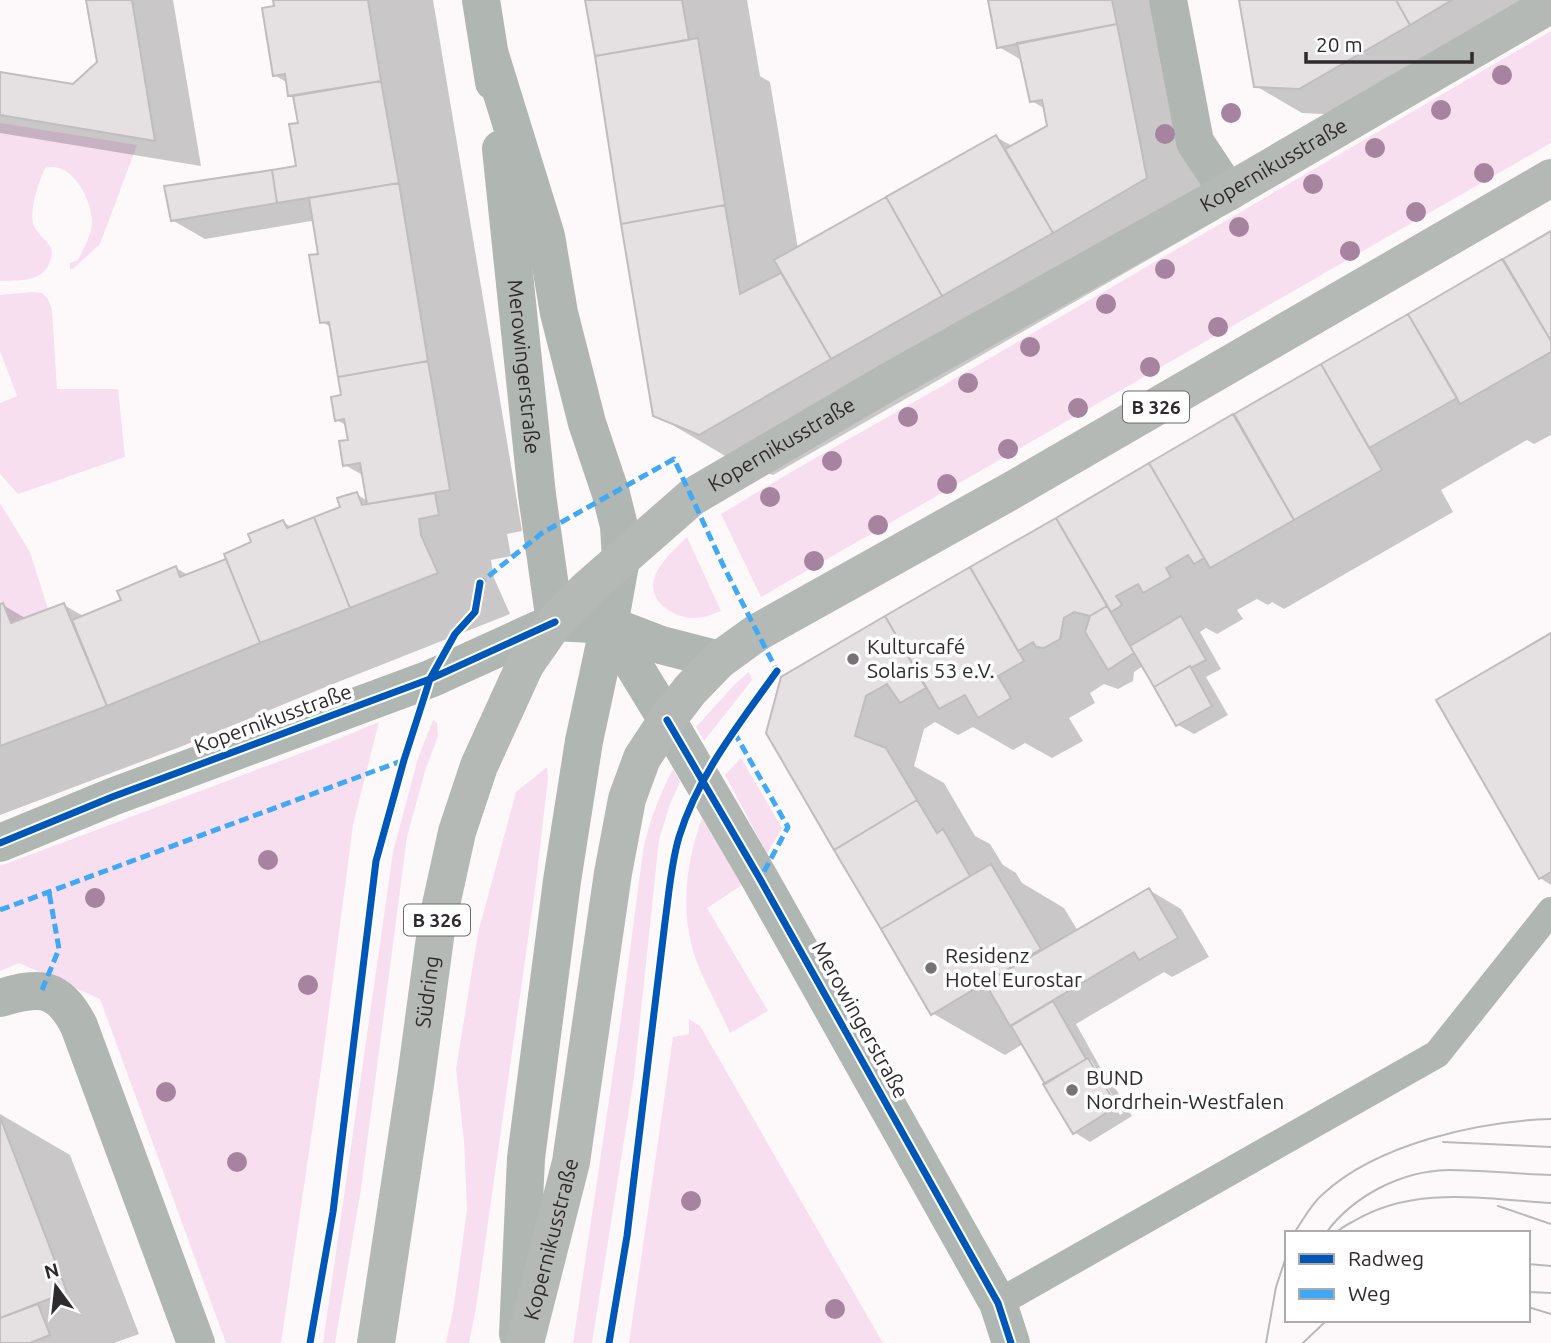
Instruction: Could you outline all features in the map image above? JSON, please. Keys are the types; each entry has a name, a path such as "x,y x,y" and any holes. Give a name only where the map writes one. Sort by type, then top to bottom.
{"main road":[{"name":"Merowingerstraße","path":"481,0 491,58 537,495 555,622"},
{"name":"Kopernikusstraße","path":"555,622 586,590 692,497 890,381 1228,192 1551,4"},
{"name":"Merowingerstraße","path":"491,58 546,236 559,313 587,423 619,526 621,559 584,741 562,881 526,1158 518,1343"},
{"name":"Kopernikusstraße","path":"525,1343 571,1162 613,873 627,799 642,758 690,690 719,660 758,632 1016,488 1551,178"},
{"path":"555,622 609,625 661,645 719,660"},
{"name":"Südring","path":"376,1343 437,923 457,832 479,766 525,665 555,622"},
{"name":"Merowingerstraße","path":"609,625 667,720"}],"street":[{"path":"1168,0 1195,142 1228,192"},
{"name":"Kopernikusstraße","path":"0,843 112,797 430,680 555,622"},
{"name":"Merowingerstraße","path":"667,720 760,879 998,1303 1011,1343"},
{"path":"0,998 20,992 42,990 58,997 71,1011 196,1343"}],"lane":[{"path":"998,1303 1437,1054 1551,911"}],"shaded area":[{"path":"1551,31 1551,143 761,597 721,514"},
{"path":"0,123 137,145 100,244 73,269 70,269 70,263 78,260 91,229 89,204 72,176 55,167 45,168 32,213 34,226 51,248 49,264 40,275 21,280 0,281"},
{"path":"42,293 48,299 52,310 57,389 118,389 125,457 18,494 0,474 0,403 17,396 0,351 0,295"},
{"path":"0,503 30,552 48,609 11,623 3,603 0,604"},
{"path":"687,537 721,611 687,618 665,608 655,595 654,579 660,567"},
{"path":"749,672 752,680 704,741 696,727"},
{"path":"433,720 437,723 438,736 425,771 407,837 361,1189 335,1343 323,1343 393,852 418,758"},
{"path":"379,722 353,825 281,1343 226,1343 100,999 19,963 0,971 0,866"},
{"path":"741,758 782,828 767,854 725,775"},
{"path":"547,767 536,882 476,1308 469,1343 446,1343 467,1209 464,1141 456,1069 478,933 516,792"},
{"path":"673,769 680,782 659,840 634,1077 592,1343 573,1343 643,851 655,809"},
{"path":"702,818 742,885 707,908 768,1011 730,1033 698,965 688,928 688,873"},
{"path":"689,1019 700,1026 883,1343 629,1343 673,1037 689,1034"}],"building":[{"path":"86,0 132,0 155,141 0,115 0,72 73,84 97,62"},
{"path":"273,0 368,0 381,81 288,96 285,74 273,76 262,8 274,6"},
{"path":"585,0 682,0 689,40 595,56"},
{"path":"988,0 1112,0 1117,24 997,48"},
{"path":"1239,0 1396,0 1410,25 1299,89 1254,87"},
{"path":"1396,0 1452,0 1410,25"},
{"path":"1117,24 1147,178 1053,233 1005,149 1047,126 1042,100 1030,102 1017,43"},
{"path":"698,38 725,205 621,224 595,56"},
{"path":"381,81 399,183 277,203 272,170 296,166 289,124 298,123 293,96"},
{"path":"996,135 1053,233 942,296 886,197"},
{"path":"272,170 277,203 171,221 164,186"},
{"path":"399,183 428,361 338,377 329,322 320,323 309,255 318,254 309,198"},
{"path":"886,197 942,296 831,359 774,260"},
{"path":"725,205 740,294 781,273 831,359 699,435 653,416 621,224"},
{"path":"1551,231 1551,341 1503,259"},
{"path":"1502,259 1551,341 1551,352 1460,404 1408,314"},
{"path":"1408,314 1457,398 1369,448 1321,364"},
{"path":"428,361 450,490 367,504 360,463 343,466 339,441 348,440 344,419 335,421 331,397 341,395 338,377"},
{"path":"1321,364 1382,470 1294,520 1234,414"},
{"path":"1233,414 1294,520 1210,568 1149,463"},
{"path":"1149,463 1204,558 1194,564 1188,555 1166,568 1171,577 1143,593 1138,584 1116,596 1122,605 1111,612 1056,518"},
{"path":"357,492 362,505 435,493 439,515 419,519 421,535 438,573 350,608 314,517 340,507 337,498"},
{"path":"314,517 350,608 260,643 224,554 251,542 248,534 283,520 287,528"},
{"path":"1056,518 1107,606 1090,616 1074,612 1064,618 1060,639 1044,648 1036,647 1033,642 1018,651 970,567"},
{"path":"226,559 260,643 107,706 72,620 121,600 117,591 176,566 180,577"},
{"path":"970,567 1024,661 998,676 1011,698 978,718 965,695 939,709 885,616"},
{"path":"3,603 11,623 64,603 107,706 0,746 0,604"},
{"path":"1107,606 1134,653 1108,670 1085,632 1090,616"},
{"path":"885,616 926,688 900,703 887,684 866,696 855,736 886,748 917,800 834,850 766,733 781,677"},
{"path":"1181,616 1206,660 1154,687 1130,646"},
{"path":"1551,633 1551,872 1539,879 1436,700"},
{"path":"1190,666 1212,706 1176,726 1154,687"},
{"path":"917,800 937,833 943,829 970,876 881,929 834,850"},
{"path":"991,864 1041,949 931,1015 881,929"},
{"path":"1149,888 1178,938 1139,960 1134,952 1010,1026 985,983"},
{"path":"1053,1001 1086,1059 1045,1084 1011,1026"},
{"path":"1088,1058 1117,1106 1073,1134 1043,1084"},
{"path":"0,1117 67,1292 0,1318"},
{"path":"38,1304 50,1335 30,1343 0,1343 0,1318"}],"tram line":[{"path":"1295,1231 1323,1194 1371,1161 1430,1138 1461,1130 1551,1119"},
{"path":"1443,1142 1551,1147"},
{"path":"1328,1231 1364,1197 1413,1175 1448,1170 1551,1175"},
{"path":"1338,1231 1377,1210 1425,1198 1475,1197 1551,1203"},
{"path":"1498,1206 1551,1224"},
{"path":"1266,1343 1276,1287 1285,1260"},
{"path":"1530,1264 1551,1266"},
{"path":"1530,1292 1551,1293"},
{"path":"1530,1308 1551,1314"},
{"path":"1303,1343 1325,1322"}],"marked path":[{"path":"480,587 480,583 542,533 674,459 723,565 777,671 774,675"},
{"path":"734,732 788,827 760,879"},
{"path":"0,910 404,760"},
{"path":"42,990 59,949 49,892"}],"cycle path":[{"path":"310,1343 333,1212 376,861 430,679 455,634 475,612 480,583"},
{"path":"0,843 112,797 430,679 555,622"},
{"path":"609,1343 627,1236 676,847 687,814 709,771 777,671"},
{"path":"667,720 760,879 998,1303 1011,1343"}],"place":[{"name":"Kulturcafé Solaris 53 e.V.","path":"853,659"},
{"name":"Residenz Hotel Eurostar","path":"931,968"},
{"name":"BUND Nordrhein-Westfalen","path":"1072,1090"}]}
